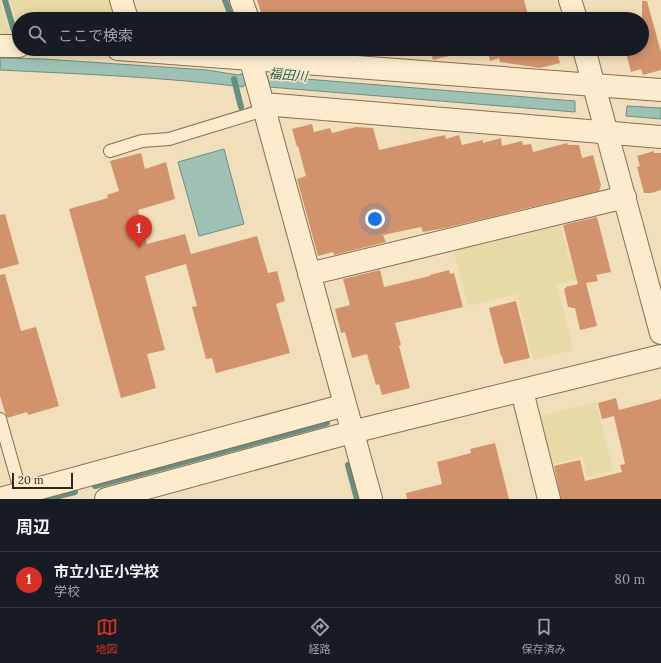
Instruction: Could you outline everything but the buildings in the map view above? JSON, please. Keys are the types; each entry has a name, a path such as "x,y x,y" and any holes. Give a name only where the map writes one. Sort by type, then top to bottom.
{"street":[{"path":"121,0 125,12"},
{"path":"241,0 245,12"},
{"path":"570,0 574,12"},
{"path":"0,46 12,46"},
{"path":"216,56 661,90"},
{"path":"586,56 661,333"},
{"path":"251,59 371,499"},
{"path":"262,101 661,137"},
{"path":"309,274 624,198"},
{"path":"106,499 352,432 661,356"},
{"path":"522,391 549,499"},
{"path":"0,499 21,496 345,405"}],"lane":[{"path":"110,151 142,141 169,139 262,101"},
{"path":"0,419 21,496"}],"shaded area":[{"path":"0,0 8,30 8,39 0,39"},
{"path":"10,0 115,0 118,12 13,12"},
{"path":"560,222 569,259 581,256 586,278 557,285 573,350 533,360 517,294 468,306 453,248"},
{"path":"596,402 613,470 587,477 582,457 547,466 536,424 541,416"}],"water":[{"path":"0,58 44,59 207,70 238,75 244,74 575,101 575,112 244,85 243,87 152,78 0,70"},
{"path":"627,106 661,108 661,119 626,116"},
{"path":"224,149 244,224 199,236 178,162"}],"waterway":[{"path":"5,0 12,24"},
{"path":"225,0 229,12"},
{"path":"234,79 241,107"},
{"path":"95,486 327,423"},
{"path":"348,465 357,499"},
{"path":"47,499 75,492"}],"place":[{"name":"市立小正小学校","path":"139,248"}],"water label":[{"name":"福田川","path":"288,75"}]}
